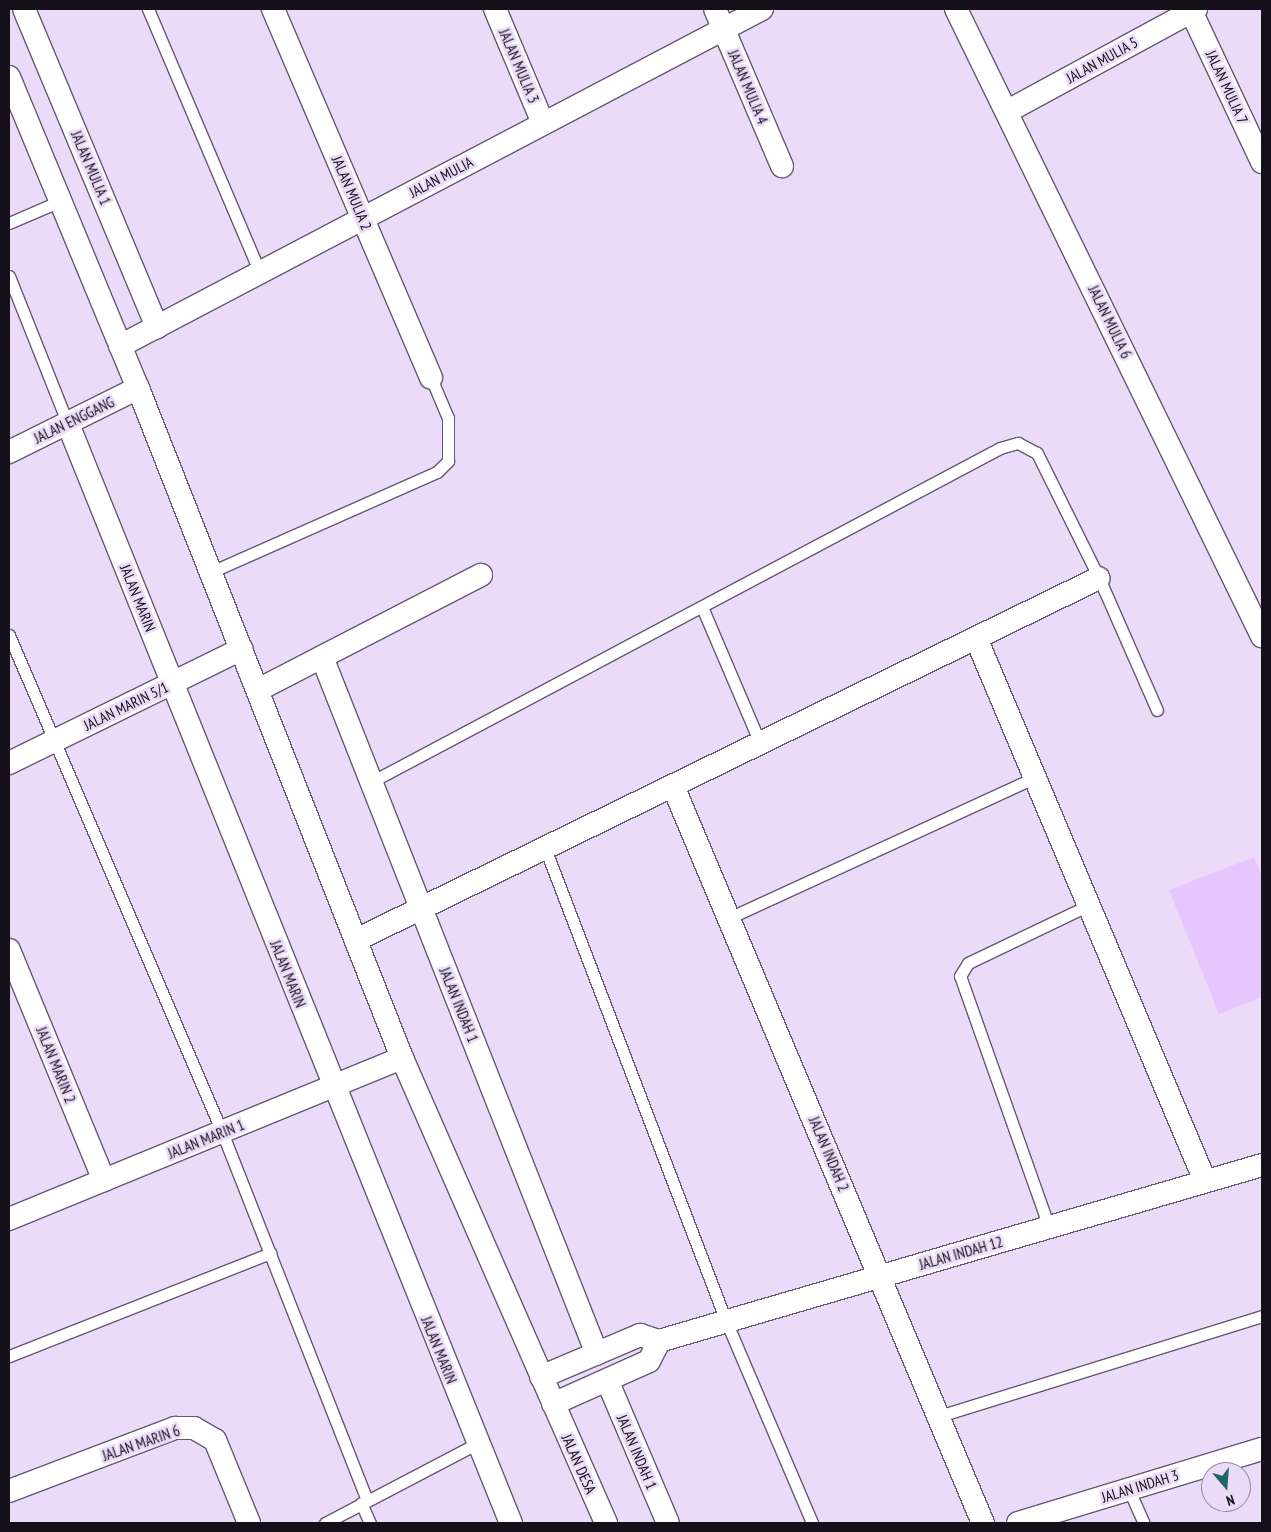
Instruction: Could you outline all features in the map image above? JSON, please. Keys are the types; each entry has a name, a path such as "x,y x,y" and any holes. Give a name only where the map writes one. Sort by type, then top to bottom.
{"street":[{"name":"JALAN MULIA 1","path":"24,9 157,326"},
{"name":"JALAN MULIA 2","path":"273,9 431,378"},
{"name":"JALAN MULIA 3","path":"495,9 543,123"},
{"name":"JALAN MULIA","path":"120,346 543,123 719,18 762,9"},
{"name":"JALAN MULIA 6","path":"956,9 1008,111 1262,636"},
{"name":"JALAN MULIA 5","path":"1008,111 1194,10"},
{"name":"JALAN MULIA 7","path":"1194,10 1262,162"},
{"name":"JALAN MULIA 4","path":"719,18 782,166"},
{"name":"JALAN DESA","path":"9,77 138,388 402,1058 606,1523"},
{"name":"JALAN ENGGANG","path":"9,452 138,388"},
{"name":"JALAN MARIN","path":"68,424 476,1444 511,1523"},
{"path":"258,690 481,575"},
{"path":"356,940 1099,578"},
{"path":"976,638 1205,1181"},
{"name":"JALAN MARIN 5/1","path":"9,763 242,649"},
{"name":"JALAN INDAH 1","path":"322,657 597,1354"},
{"name":"JALAN INDAH 2","path":"673,786 881,1276 936,1417 983,1523"},
{"name":"JALAN MARIN 2","path":"9,950 104,1180"},
{"name":"JALAN MARIN 1","path":"9,1220 402,1058"},
{"name":"JALAN INDAH 12","path":"541,1377 640,1335 659,1341 1262,1164"},
{"path":"553,1404 649,1361 659,1341"},
{"name":"JALAN INDAH 1","path":"607,1380 668,1523"},
{"name":"JALAN MARIN 6","path":"9,1491 175,1428 194,1428 215,1440 249,1523"},
{"name":"JALAN INDAH 3","path":"1018,1523 1261,1453"}],"lane":[{"path":"148,9 260,273"},
{"path":"9,223 60,201"},
{"path":"9,276 68,424"},
{"path":"211,572 437,472 448,461 448,418 431,378"},
{"path":"371,782 1000,448 1018,443 1037,453 1099,578 1157,710"},
{"path":"702,607 760,743"},
{"path":"9,635 56,740 222,1132 270,1253 364,1502 370,1523"},
{"path":"730,918 1035,777"},
{"path":"545,848 726,1321 812,1523"},
{"path":"1048,1227 960,976 968,963 1089,905"},
{"path":"9,1356 270,1253"},
{"path":"936,1417 1262,1316"},
{"path":"325,1523 476,1444"},
{"path":"1129,1490 1144,1523"}],"shaded area":[{"path":"1254,857 1262,877 1262,997 1219,1014 1169,890"}]}
